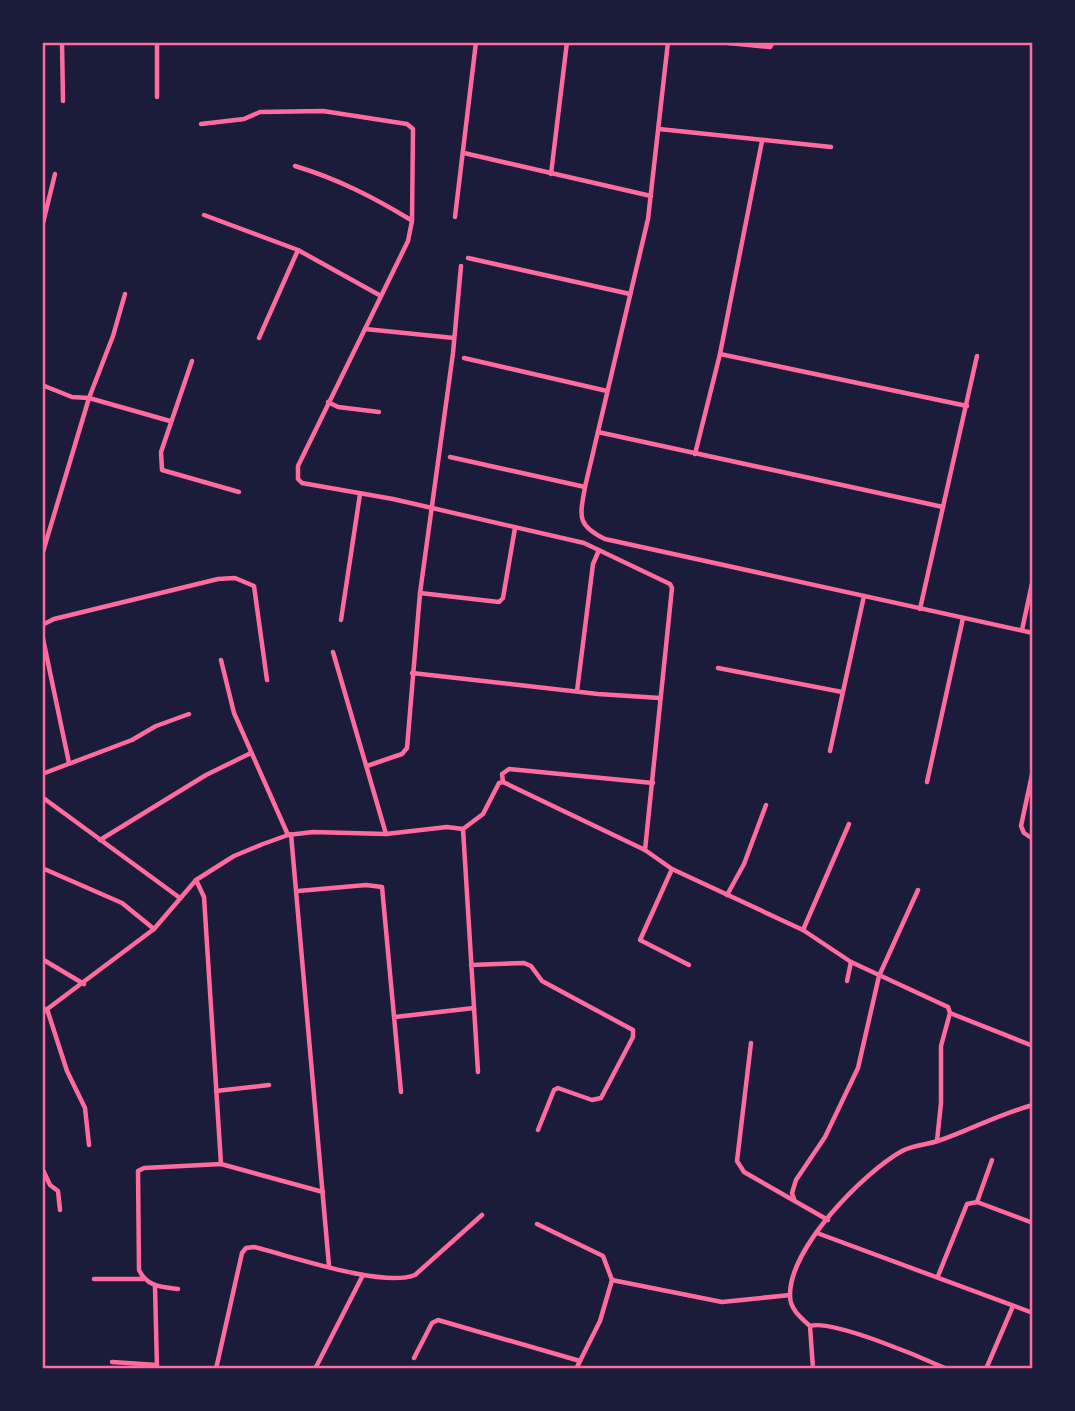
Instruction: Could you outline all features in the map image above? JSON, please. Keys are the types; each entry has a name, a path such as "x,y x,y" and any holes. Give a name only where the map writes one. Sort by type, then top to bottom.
{"street":[{"path":"62,42 63,101"},
{"path":"157,42 157,97"},
{"path":"455,218 476,42"},
{"path":"551,174 567,42"},
{"path":"668,42 651,196 585,487 581,515 587,529 605,539 1033,633"},
{"path":"718,42 770,47 772,42"},
{"path":"201,124 244,118 260,112 323,111 407,124 415,134 412,221 408,241 298,466 298,479 302,483 430,508 584,543 670,583 672,587 654,783 645,850"},
{"path":"659,129 831,147"},
{"path":"695,454 720,354 762,141"},
{"path":"464,153 651,196"},
{"path":"295,166 355,188 412,221"},
{"path":"42,227 55,174"},
{"path":"204,215 298,250 381,296"},
{"path":"259,338 298,250"},
{"path":"468,258 630,294"},
{"path":"367,766 402,754 407,748 419,593 454,338 461,266"},
{"path":"42,555 89,398 113,336 125,294"},
{"path":"365,329 454,338"},
{"path":"720,354 967,406"},
{"path":"920,609 977,356"},
{"path":"464,358 607,391"},
{"path":"192,361 161,452 162,470 239,492"},
{"path":"42,385 72,397 89,398 170,421"},
{"path":"328,402 338,407 379,412"},
{"path":"598,432 943,507"},
{"path":"450,457 585,487"},
{"path":"341,620 360,494"},
{"path":"419,593 499,602 503,598 515,528"},
{"path":"577,691 593,564 600,550"},
{"path":"42,626 54,619 218,579 235,578 254,586 267,680"},
{"path":"1022,630 1033,579"},
{"path":"830,751 864,596"},
{"path":"927,782 963,618"},
{"path":"42,634 69,763"},
{"path":"333,652 386,834"},
{"path":"221,660 234,713 290,834 298,891 329,1266"},
{"path":"718,668 842,692"},
{"path":"412,673 660,698"},
{"path":"42,774 132,740 156,726 189,714"},
{"path":"100,840 206,775 251,753"},
{"path":"503,782 502,774 509,769 654,783"},
{"path":"1033,770 1021,826 1024,833 1033,839"},
{"path":"89,1145 85,1108 67,1071 45,1011 154,929 195,880 234,856 290,834 386,834 447,827 463,829 482,814 499,783 503,782"},
{"path":"503,782 645,850 672,869 803,930 851,962 948,1007 950,1013 941,1046 941,1103 936,1142"},
{"path":"42,797 180,898"},
{"path":"727,895 744,864 766,805"},
{"path":"803,930 849,824"},
{"path":"463,829 478,1072"},
{"path":"42,868 122,903 154,929"},
{"path":"672,869 640,940 689,965"},
{"path":"195,880 204,897 220,1164"},
{"path":"298,891 366,885 382,887 401,1092"},
{"path":"794,1199 792,1193 796,1180 825,1137 858,1068 880,976 918,890"},
{"path":"42,959 84,984"},
{"path":"471,965 524,962 531,966 542,981 633,1030 633,1037 601,1098 592,1100 564,1088 554,1090 538,1130"},
{"path":"847,981 851,962"},
{"path":"394,1017 474,1007"},
{"path":"950,1013 1033,1046"},
{"path":"751,1042 737,1161 744,1172 828,1220"},
{"path":"216,1090 270,1085"},
{"path":"813,1369 810,1326 794,1310 790,1295 793,1278 817,1233 862,1180 902,1151 936,1142 1000,1114 1033,1105"},
{"path":"977,1202 992,1160"},
{"path":"143,1279 139,1270 138,1171 144,1168 220,1164 323,1192"},
{"path":"42,1168 50,1185 58,1191 60,1210"},
{"path":"938,1276 967,1204 977,1202 1033,1223"},
{"path":"216,1369 242,1253 246,1248 363,1275 394,1279 415,1275 482,1215"},
{"path":"537,1224 603,1256 611,1280 600,1321 576,1369"},
{"path":"817,1233 1033,1313"},
{"path":"315,1369 363,1275"},
{"path":"94,1279 143,1279 155,1286 178,1289"},
{"path":"611,1280 722,1302 790,1295"},
{"path":"112,1362 156,1367 155,1286"},
{"path":"986,1369 1013,1306"},
{"path":"414,1357 432,1323 438,1320 580,1361"},
{"path":"810,1326 816,1324 855,1334 947,1369"}]}
